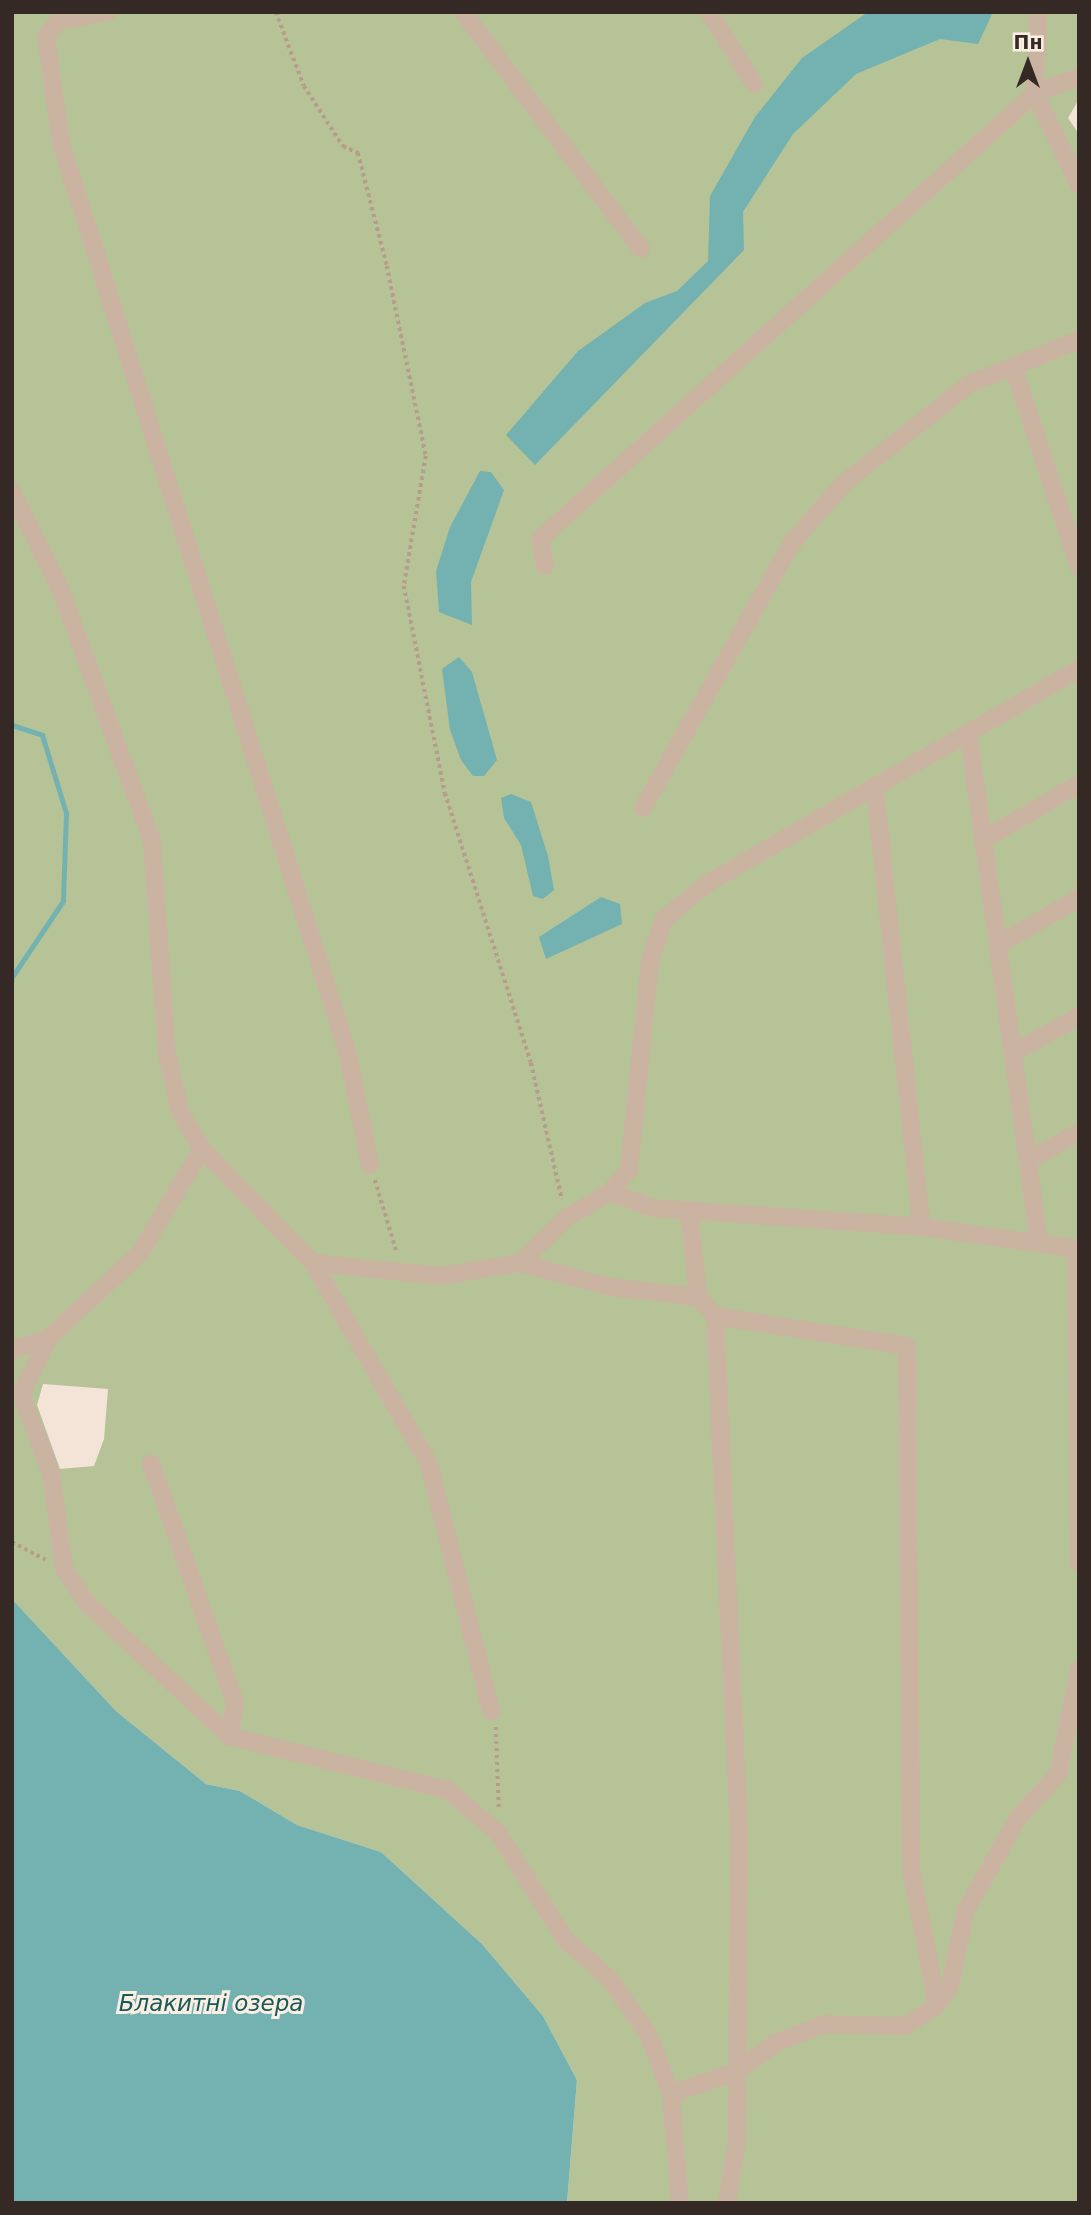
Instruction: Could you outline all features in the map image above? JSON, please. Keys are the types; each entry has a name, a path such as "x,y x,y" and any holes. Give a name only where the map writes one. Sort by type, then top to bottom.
{"street":[{"path":"108,12 59,21 46,36 61,143 348,1054 370,1165"},
{"path":"463,12 641,249"},
{"path":"709,12 754,84"},
{"path":"1038,12 1035,93 1079,185"},
{"path":"545,565 540,539 1035,93 1079,77"},
{"path":"643,808 791,544 843,484 917,421 969,384 1079,340"},
{"path":"1013,366 1079,567"},
{"path":"12,492 60,588 152,841 167,1053 180,1112 202,1149 313,1263 429,1464 491,1711"},
{"path":"520,1263 566,1219 610,1192 629,1169 650,961 664,919 708,883 969,737 1079,669"},
{"path":"969,737 1039,1243"},
{"path":"983,840 1079,784"},
{"path":"875,790 922,1227"},
{"path":"998,945 1079,898"},
{"path":"1013,1053 1079,1016"},
{"path":"1028,1161 1079,1132"},
{"path":"202,1149 140,1253 49,1338 17,1391 51,1474 64,1569 86,1602 229,1736 448,1790 498,1833 566,1940 610,1979 649,2036 671,2094 680,2203"},
{"path":"610,1192 653,1208 922,1227 1077,1249 1079,1563"},
{"path":"688,1210 698,1297 715,1316 739,1832 738,2071 727,2203"},
{"path":"313,1263 439,1276 520,1263 610,1287 698,1297"},
{"path":"715,1316 907,1346 911,1868 937,2005"},
{"path":"12,1350 49,1338"},
{"path":"151,1463 235,1703 229,1736"},
{"path":"671,2094 738,2071 775,2043 825,2024 905,2026 937,2005 950,1986 965,1912 1018,1818 1058,1774 1079,1669"}],"path":[{"path":"276,12 304,86 343,146 358,153 387,266 426,456 404,586 445,793 531,1063 566,1219"},
{"path":"370,1165 404,1274"},
{"path":"12,1542 64,1569"},
{"path":"491,1711 500,1740 498,1833"}],"green space":[{"path":"12,12 1079,12 1079,99 1068,118 1079,134 1079,2203 567,2203 577,2080 543,2016 482,1944 381,1852 297,1825 240,1791 206,1784 116,1711 12,1599","holes":["43,1384 108,1389 104,1439 94,1466 60,1469 37,1405"]}],"water":[{"path":"868,12 993,12 978,44 940,39 856,74 793,134 743,212 744,250 535,465 506,435 578,351 645,303 677,291 708,261 710,196 755,117 802,58"},
{"path":"480,471 491,472 504,490 471,582 472,625 439,612 436,571 450,527"},
{"path":"459,657 472,672 497,760 484,776 473,776 461,760 450,730 442,669"},
{"path":"511,794 531,802 548,856 554,890 543,899 533,896 521,845 504,818 501,798"},
{"path":"601,897 620,904 622,924 546,959 539,937"},
{"name":"Блакитні озера","path":"12,1599 116,1711 206,1784 240,1791 297,1825 381,1852 482,1944 543,2016 577,2080 567,2203 12,2203"}],"waterway":[{"path":"12,725 42,735 66,813 63,901 12,977"}]}
